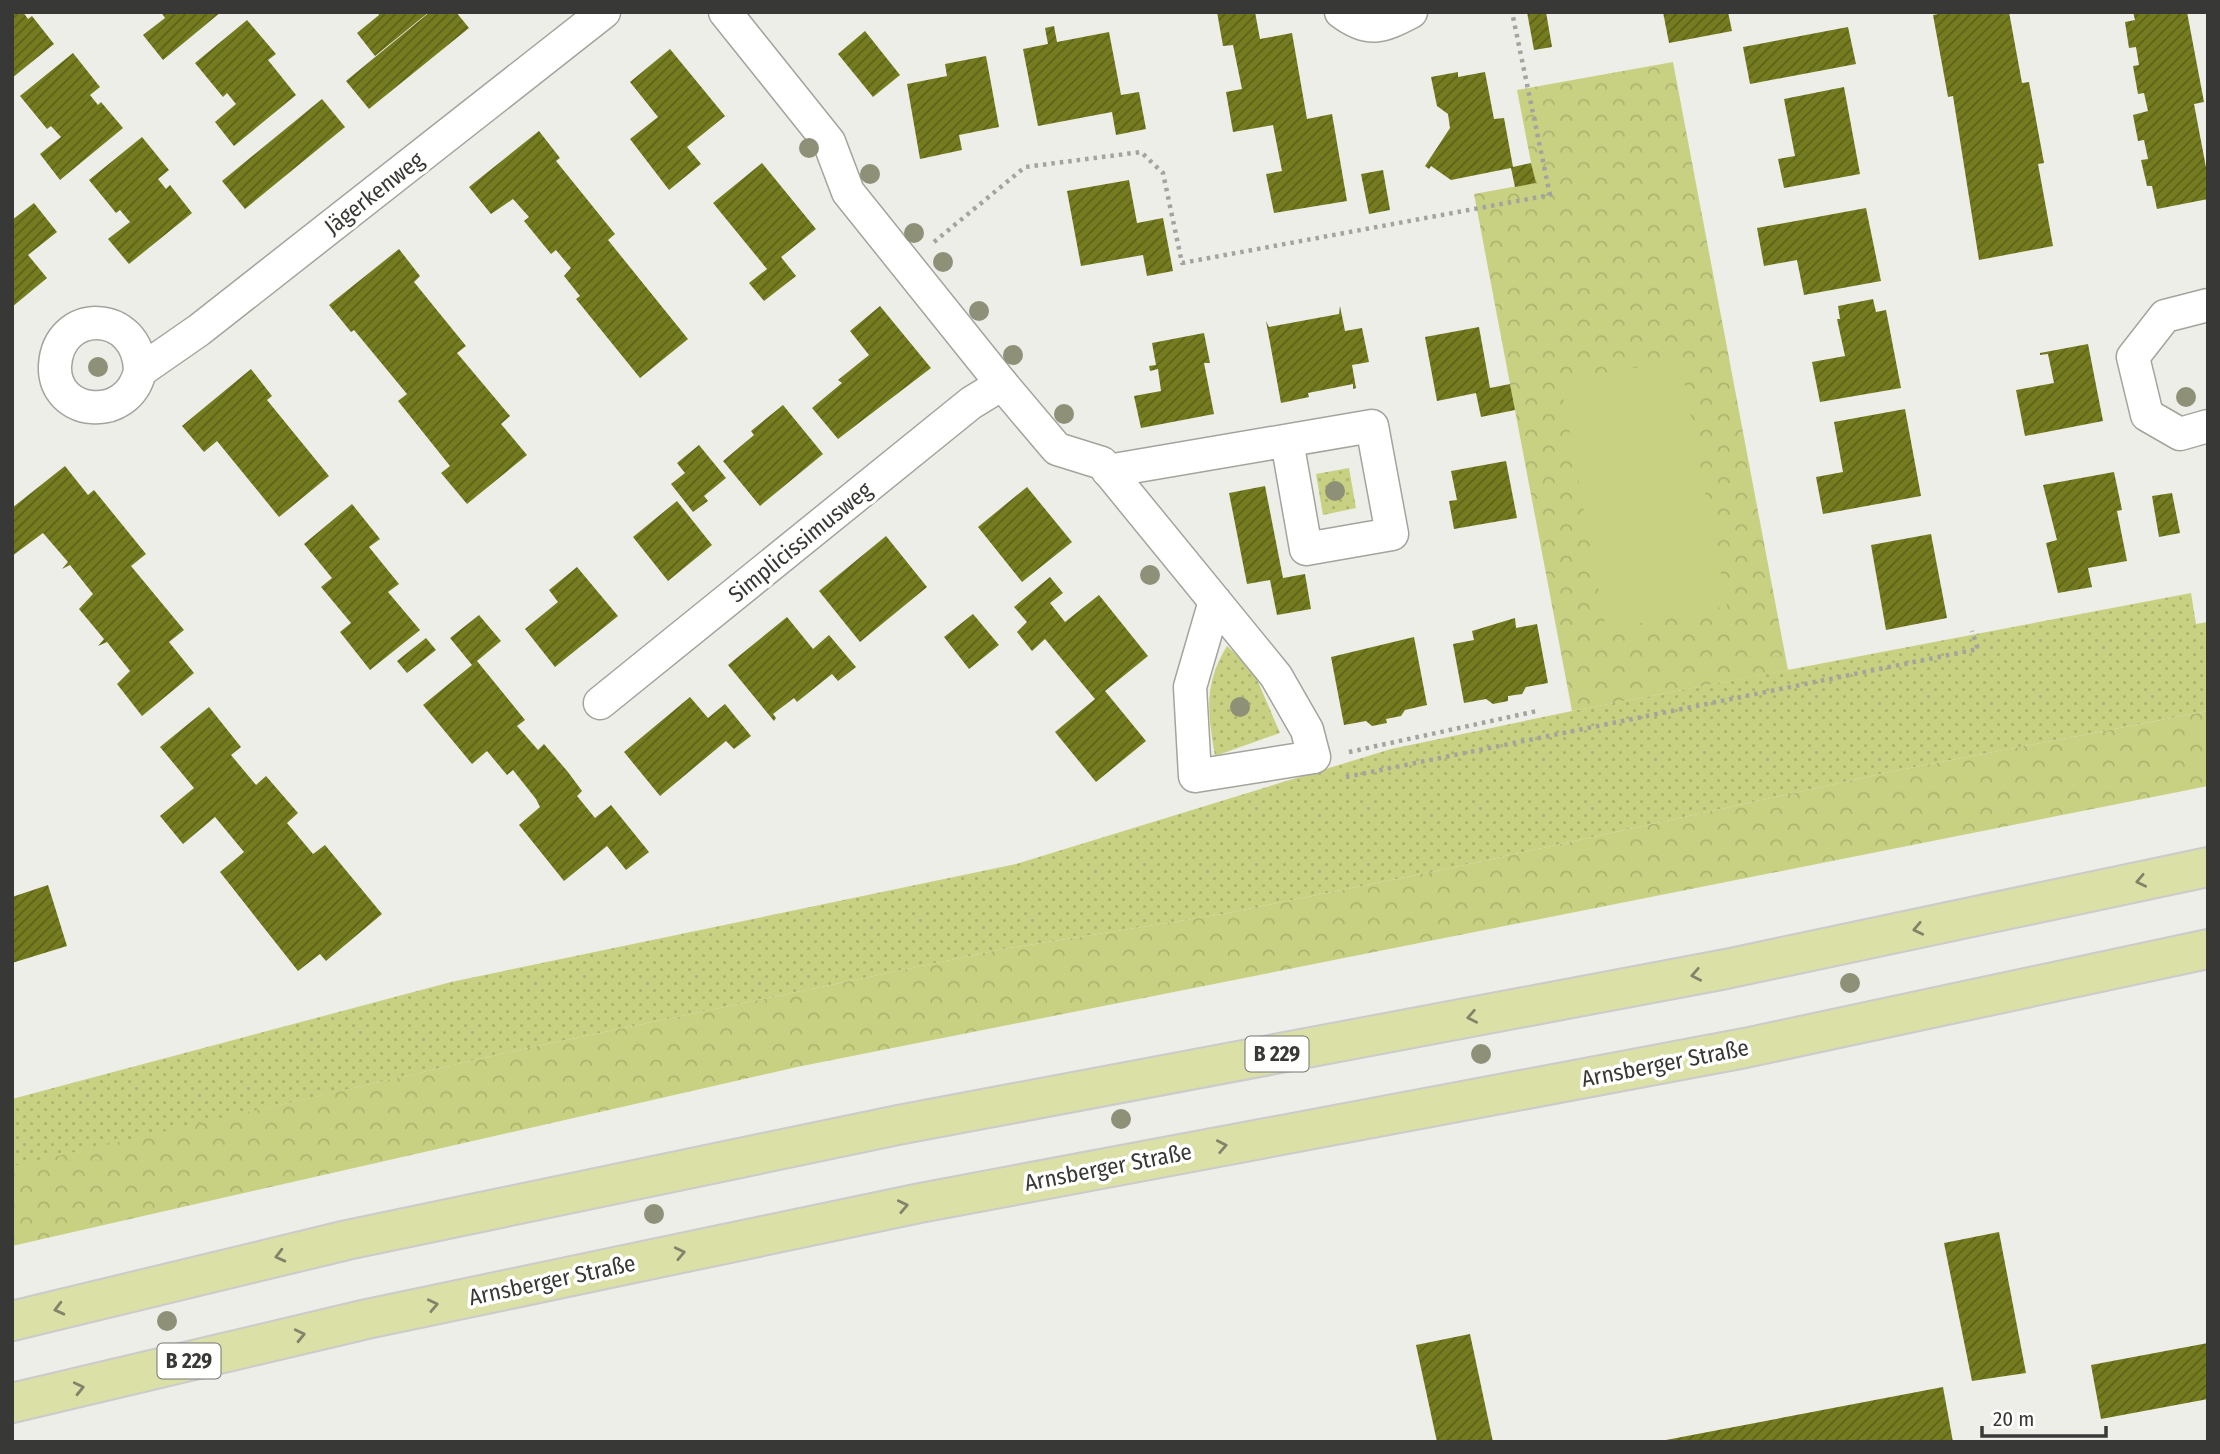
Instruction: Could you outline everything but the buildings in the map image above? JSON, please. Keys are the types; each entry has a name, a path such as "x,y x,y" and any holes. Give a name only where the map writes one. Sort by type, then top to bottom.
{"main road":[{"name":"B 229","path":"12,1321 347,1240 898,1125 1726,969 2208,867"},
{"name":"Arnsberger Straße","path":"12,1403 366,1319 906,1205 1745,1048 2208,949"}],"street":[{"name":"Jägerkenweg","path":"140,371 199,330 604,12"},
{"path":"724,12 829,142 848,192 1002,384 1057,449 1102,463 1108,471 1215,601 1276,676 1307,730 1314,757 1195,776 1190,687 1215,601"},
{"path":"1341,12 1357,23 1382,27 1411,12"},
{"path":"2208,305 2165,316 2133,357 2147,415 2180,434 2208,426"},
{"name":"Simplicissimusweg","path":"600,703 971,403 1002,384"},
{"path":"1108,471 1287,441"}],"path":[{"path":"907,266 1026,167 1141,152 1163,173 1182,263 1550,195 1511,12"},
{"path":"1536,711 1314,757 1319,783 1978,649 1972,631"}],"green space":[{"path":"1673,62 1788,670 1572,711 1474,194 1535,183 1517,90"},
{"path":"1680,360 1727,606 1606,630 1560,381"},
{"path":"1349,468 1356,508 1323,515 1316,474"},
{"path":"2191,593 2196,624 2208,622 2208,711 1894,771 1446,869 1223,914 1003,949 523,1049 12,1167 12,1099 451,982 1016,864 1391,749 1572,711"},
{"path":"1227,646 1253,670 1280,733 1215,756 1209,700 1214,674"},
{"path":"2208,711 2208,786 797,1067 12,1246 14,1166 523,1049 1003,949 1223,914 1446,869 1894,771"}]}
